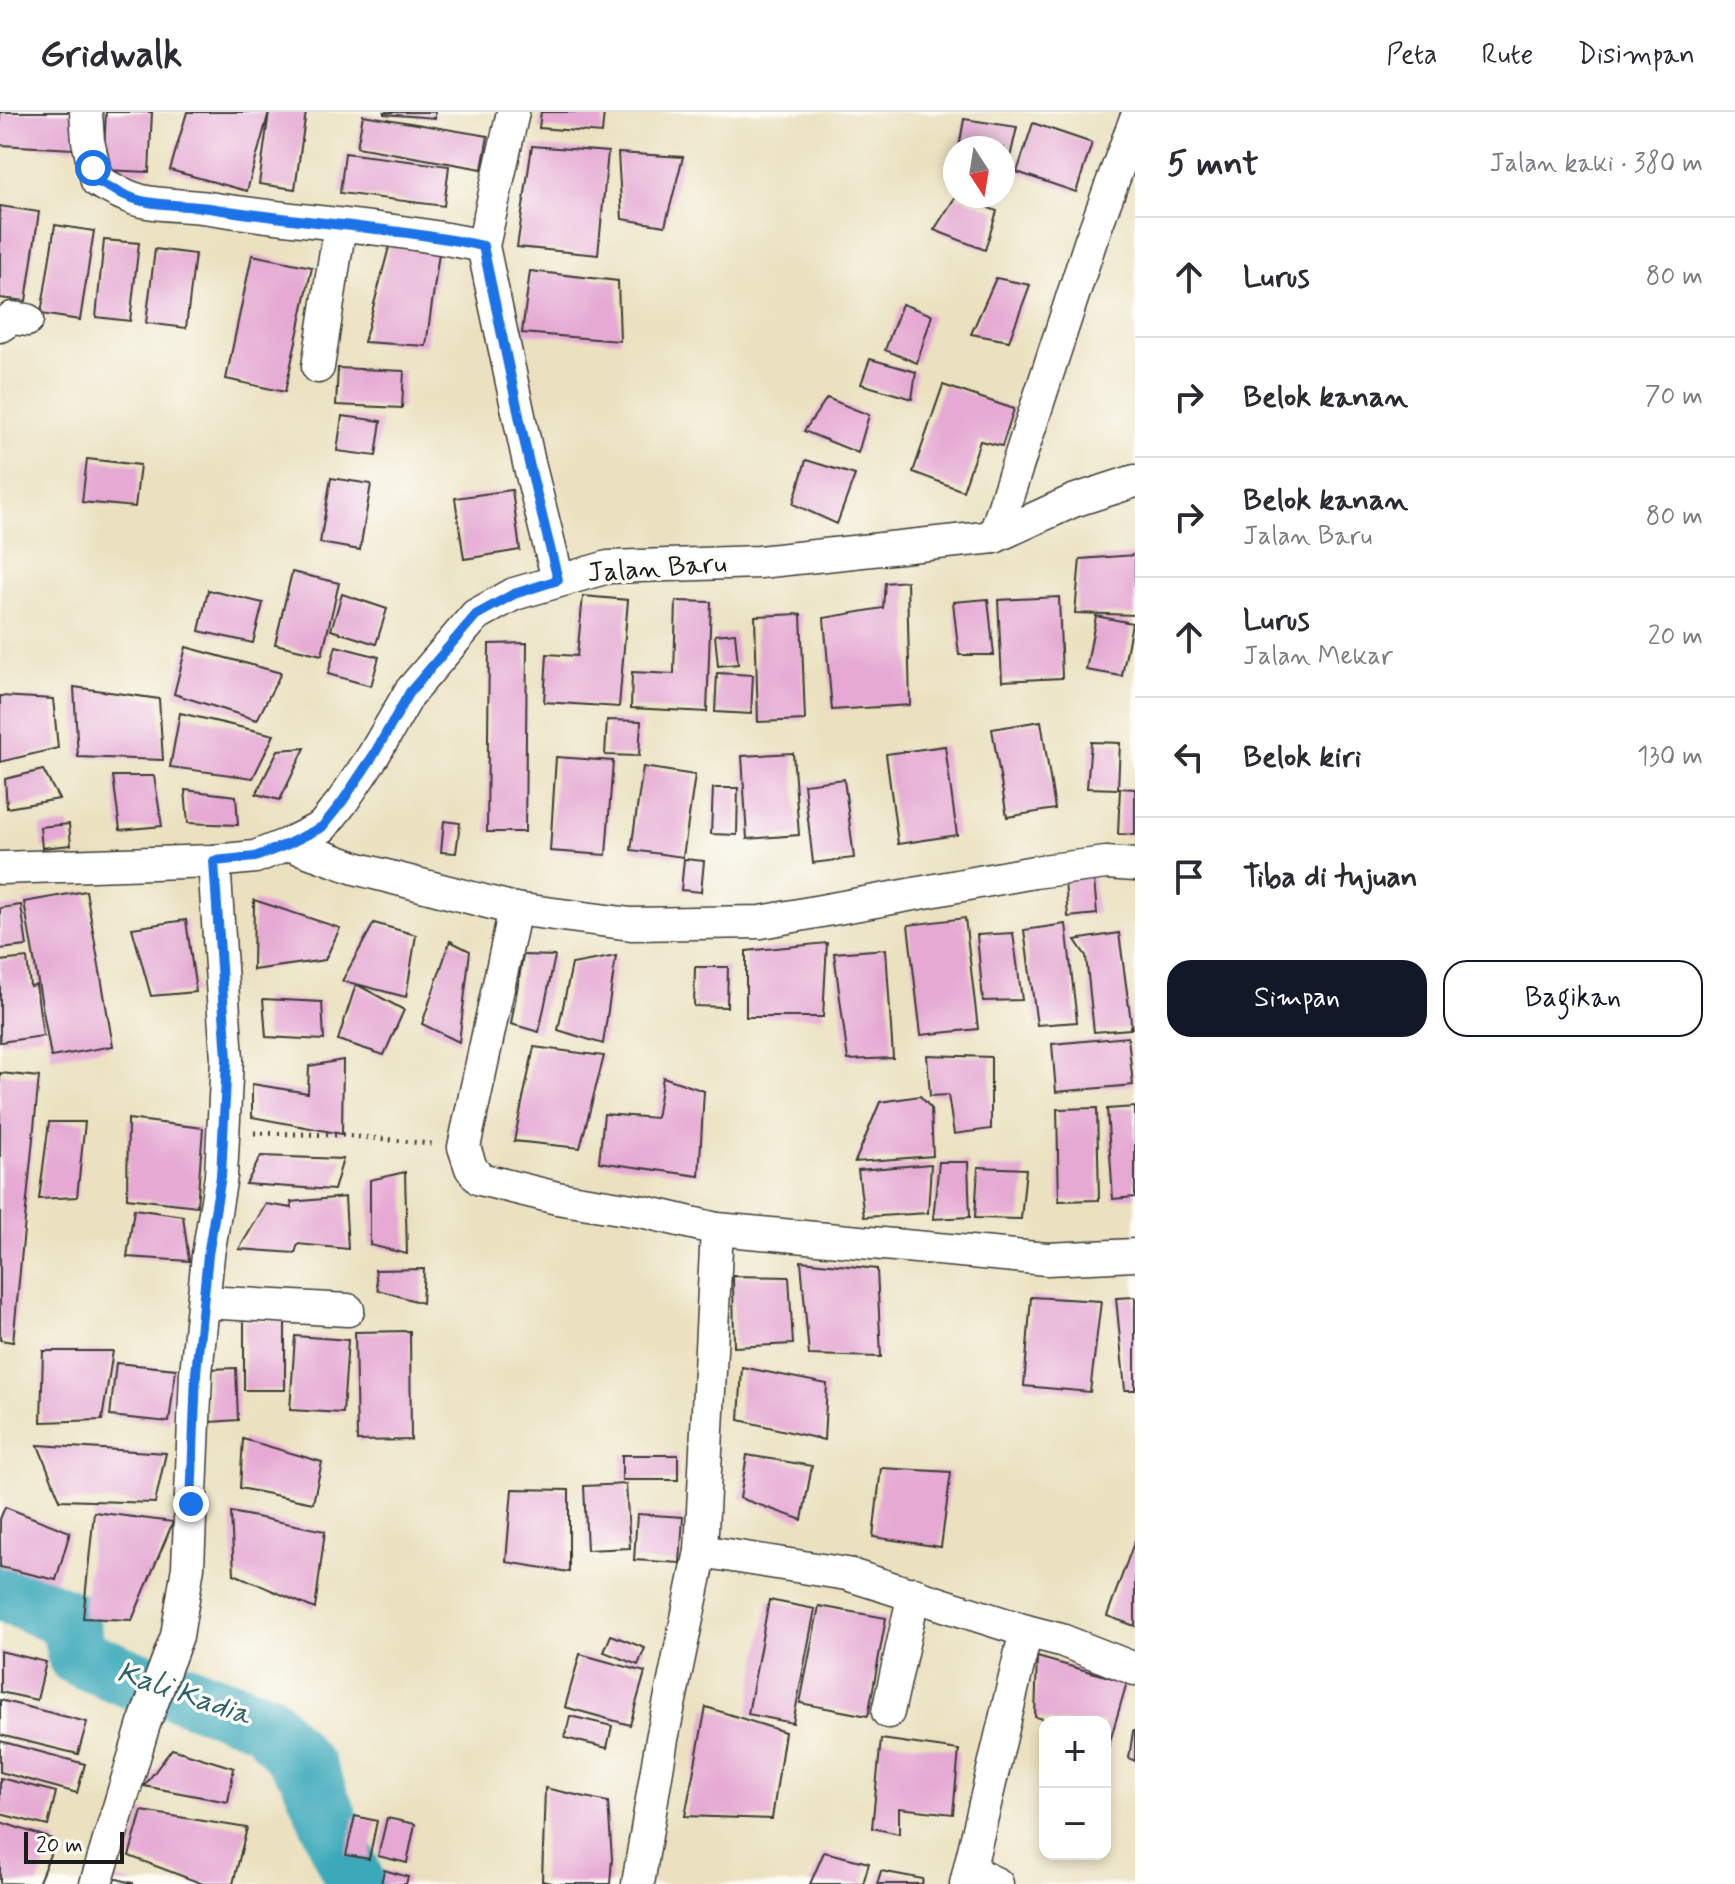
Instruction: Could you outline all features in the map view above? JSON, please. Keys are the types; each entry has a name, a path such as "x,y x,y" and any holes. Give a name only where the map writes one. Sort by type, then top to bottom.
{"street":[{"path":"86,112 88,141 97,181 124,195 145,202 429,235 483,246"},
{"path":"513,112 483,246 529,463 558,580"},
{"path":"994,537 1091,240 1135,121"},
{"path":"318,367 340,225"},
{"name":"Jalan Baru","path":"0,868 255,857 322,827 342,802 410,692 476,615 514,594 608,567 759,562 994,537 1073,501 1135,481"},
{"path":"288,844 355,868 515,909 631,924 761,922 1034,872 1106,863 1135,865"},
{"path":"96,1884 144,1724 177,1636 188,1567 196,1373 208,1255 221,1176 227,1059 214,861"},
{"path":"515,909 464,1147 471,1168 480,1179 557,1198 645,1212 717,1229 1047,1259 1135,1255"},
{"path":"638,1884 662,1739 701,1551 717,1229"},
{"path":"204,1302 348,1310"},
{"path":"701,1551 847,1574 1061,1640 1135,1669"},
{"path":"888,1712 914,1593"},
{"path":"978,1880 1026,1631"}],"path":[{"path":"224,1132 341,1135 464,1147"}],"building":[{"path":"0,112 76,112 73,149 0,145"},
{"path":"106,112 152,112 149,172 103,170"},
{"path":"187,112 269,112 247,191 170,170"},
{"path":"269,112 306,112 295,189 259,184"},
{"path":"435,112 435,118 384,114"},
{"path":"541,112 604,112 602,133 539,128"},
{"path":"363,115 488,136 482,169 357,147"},
{"path":"964,119 1017,127 1015,136 961,136"},
{"path":"1033,123 1092,143 1076,192 1017,172"},
{"path":"532,146 608,152 598,255 517,247"},
{"path":"345,153 449,166 444,206 340,193"},
{"path":"618,153 683,157 665,226 622,219"},
{"path":"0,206 39,212 26,301 0,298"},
{"path":"948,208 989,208 997,211 985,250 934,230"},
{"path":"55,225 94,231 80,320 41,314"},
{"path":"104,240 139,243 130,321 96,317"},
{"path":"440,246 426,346 364,342 389,247"},
{"path":"155,249 195,254 186,328 146,323"},
{"path":"252,255 312,267 285,392 226,379"},
{"path":"530,271 618,281 620,341 522,333"},
{"path":"996,278 1030,285 1009,341 971,334"},
{"path":"902,304 932,315 917,363 885,350"},
{"path":"870,359 916,372 912,399 861,384"},
{"path":"338,368 404,371 402,408 336,405"},
{"path":"943,385 1014,409 1002,446 980,441 963,491 913,472"},
{"path":"827,398 869,415 858,453 804,431"},
{"path":"342,416 381,421 376,456 337,451"},
{"path":"87,459 140,465 135,507 82,502"},
{"path":"806,460 855,475 837,524 793,504"},
{"path":"331,478 371,484 360,550 320,543"},
{"path":"512,490 520,550 464,559 455,498"},
{"path":"1135,555 1135,615 1075,613 1080,559"},
{"path":"292,572 339,583 322,655 275,644"},
{"path":"907,581 910,705 832,710 824,618 883,608 885,583"},
{"path":"208,590 263,603 253,643 199,631"},
{"path":"342,594 387,609 376,644 331,630"},
{"path":"583,596 628,600 619,707 544,702 547,654 577,656"},
{"path":"1059,597 1062,678 1002,681 998,600"},
{"path":"988,599 994,655 959,655 953,602"},
{"path":"676,601 711,602 707,712 631,708 632,672 674,674"},
{"path":"801,614 805,720 758,722 755,616"},
{"path":"1096,616 1132,623 1122,676 1086,670"},
{"path":"735,633 738,664 718,666 715,635"},
{"path":"527,643 525,832 487,832 489,644"},
{"path":"336,646 379,657 371,686 328,674"},
{"path":"186,647 281,673 257,720 174,694"},
{"path":"717,673 753,675 751,714 715,712"},
{"path":"74,687 159,699 163,760 78,757"},
{"path":"0,696 53,699 58,748 0,762"},
{"path":"180,713 274,735 253,778 170,767"},
{"path":"607,720 641,721 639,756 605,755"},
{"path":"1041,721 1055,809 1007,817 992,729"},
{"path":"1091,742 1120,743 1118,789 1087,788"},
{"path":"945,746 957,835 898,844 886,754"},
{"path":"305,748 280,800 256,794 278,750"},
{"path":"793,753 799,835 747,839 742,756"},
{"path":"556,757 613,761 606,855 550,851"},
{"path":"643,767 695,775 683,857 631,850"},
{"path":"43,770 59,799 7,808 5,779"},
{"path":"113,776 154,776 162,826 120,830"},
{"path":"844,779 854,858 813,863 804,784"},
{"path":"713,788 738,788 737,835 711,834"},
{"path":"1120,788 1135,789 1135,835 1118,834"},
{"path":"185,790 236,796 238,825 188,823"},
{"path":"444,821 460,823 456,853 441,852"},
{"path":"69,824 71,845 42,848 40,827"},
{"path":"684,859 704,861 701,892 681,890"},
{"path":"1093,867 1097,914 1068,917 1064,870"},
{"path":"86,891 113,1046 51,1057 24,902"},
{"path":"254,900 340,928 325,960 253,970"},
{"path":"21,905 27,946 0,949 0,908"},
{"path":"965,918 978,1029 921,1035 908,925"},
{"path":"186,920 196,992 151,996 132,928"},
{"path":"374,923 416,935 406,997 342,981"},
{"path":"1066,924 1077,1022 1037,1025 1024,930"},
{"path":"1013,933 1022,1000 983,1001 977,935"},
{"path":"1119,933 1132,1029 1130,1025 1130,1029 1094,1032 1086,956 1075,940"},
{"path":"450,941 470,951 459,1042 422,1024"},
{"path":"827,943 823,1017 746,1017 746,951"},
{"path":"886,949 893,1058 848,1060 834,953"},
{"path":"523,955 555,956 539,1032 511,1024"},
{"path":"616,956 603,1044 558,1030 572,964"},
{"path":"27,958 30,986 36,985 43,1036 0,1042 0,961"},
{"path":"695,967 728,967 727,1007 694,1006"},
{"path":"356,984 404,1010 384,1055 338,1040"},
{"path":"263,999 322,1002 324,1040 266,1037"},
{"path":"1128,1037 1133,1085 1056,1092 1052,1044"},
{"path":"534,1047 604,1056 580,1148 514,1141"},
{"path":"927,1055 991,1057 991,1129 954,1134 948,1095 930,1096"},
{"path":"343,1060 342,1134 252,1117 252,1084 308,1093 309,1066"},
{"path":"0,1073 39,1077 13,1342 0,1340"},
{"path":"663,1077 704,1091 699,1176 599,1162 604,1114 656,1118"},
{"path":"920,1096 931,1108 933,1156 855,1162 880,1102"},
{"path":"1135,1107 1135,1197 1113,1199 1107,1109"},
{"path":"1097,1108 1099,1200 1059,1201 1057,1109"},
{"path":"128,1119 203,1128 197,1206 127,1198"},
{"path":"49,1122 85,1122 77,1197 39,1199"},
{"path":"261,1156 343,1159 334,1190 246,1184"},
{"path":"939,1162 968,1162 970,1217 933,1219"},
{"path":"931,1164 928,1213 864,1217 858,1170"},
{"path":"978,1167 1026,1169 1021,1219 975,1218"},
{"path":"405,1172 407,1254 370,1245 370,1180"},
{"path":"345,1197 348,1249 298,1244 295,1253 239,1249 266,1204 292,1208 291,1202"},
{"path":"134,1209 183,1216 189,1261 127,1257"},
{"path":"801,1261 877,1269 881,1357 809,1355"},
{"path":"424,1269 422,1303 378,1290 375,1270"},
{"path":"733,1276 789,1277 793,1344 734,1347"},
{"path":"1031,1297 1101,1301 1090,1392 1024,1386"},
{"path":"1135,1297 1135,1390 1125,1390 1116,1298"},
{"path":"244,1321 285,1321 285,1390 244,1390"},
{"path":"410,1331 411,1440 357,1441 355,1332"},
{"path":"295,1336 348,1340 343,1413 290,1410"},
{"path":"43,1351 113,1351 102,1420 41,1422"},
{"path":"116,1363 176,1369 169,1422 110,1416"},
{"path":"742,1367 827,1384 824,1440 739,1420"},
{"path":"236,1368 238,1420 210,1422 208,1369"},
{"path":"243,1439 322,1462 313,1503 240,1488"},
{"path":"38,1445 166,1453 155,1503 60,1500"},
{"path":"622,1455 678,1455 678,1480 622,1480"},
{"path":"747,1455 812,1466 802,1520 740,1498"},
{"path":"881,1468 951,1472 941,1547 873,1537"},
{"path":"626,1484 630,1548 587,1550 584,1486"},
{"path":"512,1489 569,1490 569,1572 506,1562"},
{"path":"5,1507 70,1532 56,1580 0,1567 0,1519"},
{"path":"94,1512 173,1522 132,1620 83,1618"},
{"path":"231,1512 325,1531 315,1609 234,1574"},
{"path":"637,1514 683,1517 680,1563 634,1560"},
{"path":"1135,1540 1135,1626 1107,1616"},
{"path":"769,1600 815,1609 793,1723 748,1714"},
{"path":"819,1606 886,1618 868,1716 800,1703"},
{"path":"611,1635 645,1648 638,1665 604,1652"},
{"path":"0,1651 46,1662 37,1700 0,1692"},
{"path":"580,1654 645,1672 630,1725 565,1707"},
{"path":"1037,1657 1127,1682 1111,1738 1111,1716 1035,1717"},
{"path":"0,1700 87,1722 78,1754 0,1735"},
{"path":"706,1707 785,1732 772,1819 685,1816"},
{"path":"570,1716 612,1726 607,1748 565,1738"},
{"path":"1135,1731 1135,1761 1129,1758"},
{"path":"881,1739 959,1750 953,1814 899,1808 899,1834 872,1828"},
{"path":"0,1741 85,1764 77,1793 0,1772"},
{"path":"172,1749 234,1768 228,1802 144,1786"},
{"path":"0,1778 56,1792 48,1826 0,1814"},
{"path":"545,1788 608,1802 612,1859 610,1884 542,1881"},
{"path":"142,1811 247,1828 233,1884 203,1884 129,1856"},
{"path":"355,1816 377,1821 369,1859 346,1855"},
{"path":"387,1818 415,1824 407,1863 378,1856"},
{"path":"0,1822 56,1840 38,1884 0,1883"},
{"path":"824,1852 869,1863 863,1884 810,1884"},
{"path":"384,1870 408,1877 406,1884 381,1884"},
{"path":"881,1871 923,1879 922,1884 877,1884"},
{"path":"109,1877 133,1883 133,1884 108,1884"}],"waterway":[{"name":"Kali Kadia","path":"0,1590 69,1620 77,1656 131,1679 175,1690 265,1722 307,1770 356,1884"}],"route":[{"path":"93,168 97,181 145,202 429,235 483,246 529,463 558,580 514,594 476,615 410,692 373,756 322,827 255,857 214,861 227,1059 221,1176 208,1255 196,1373 191,1504"}]}
